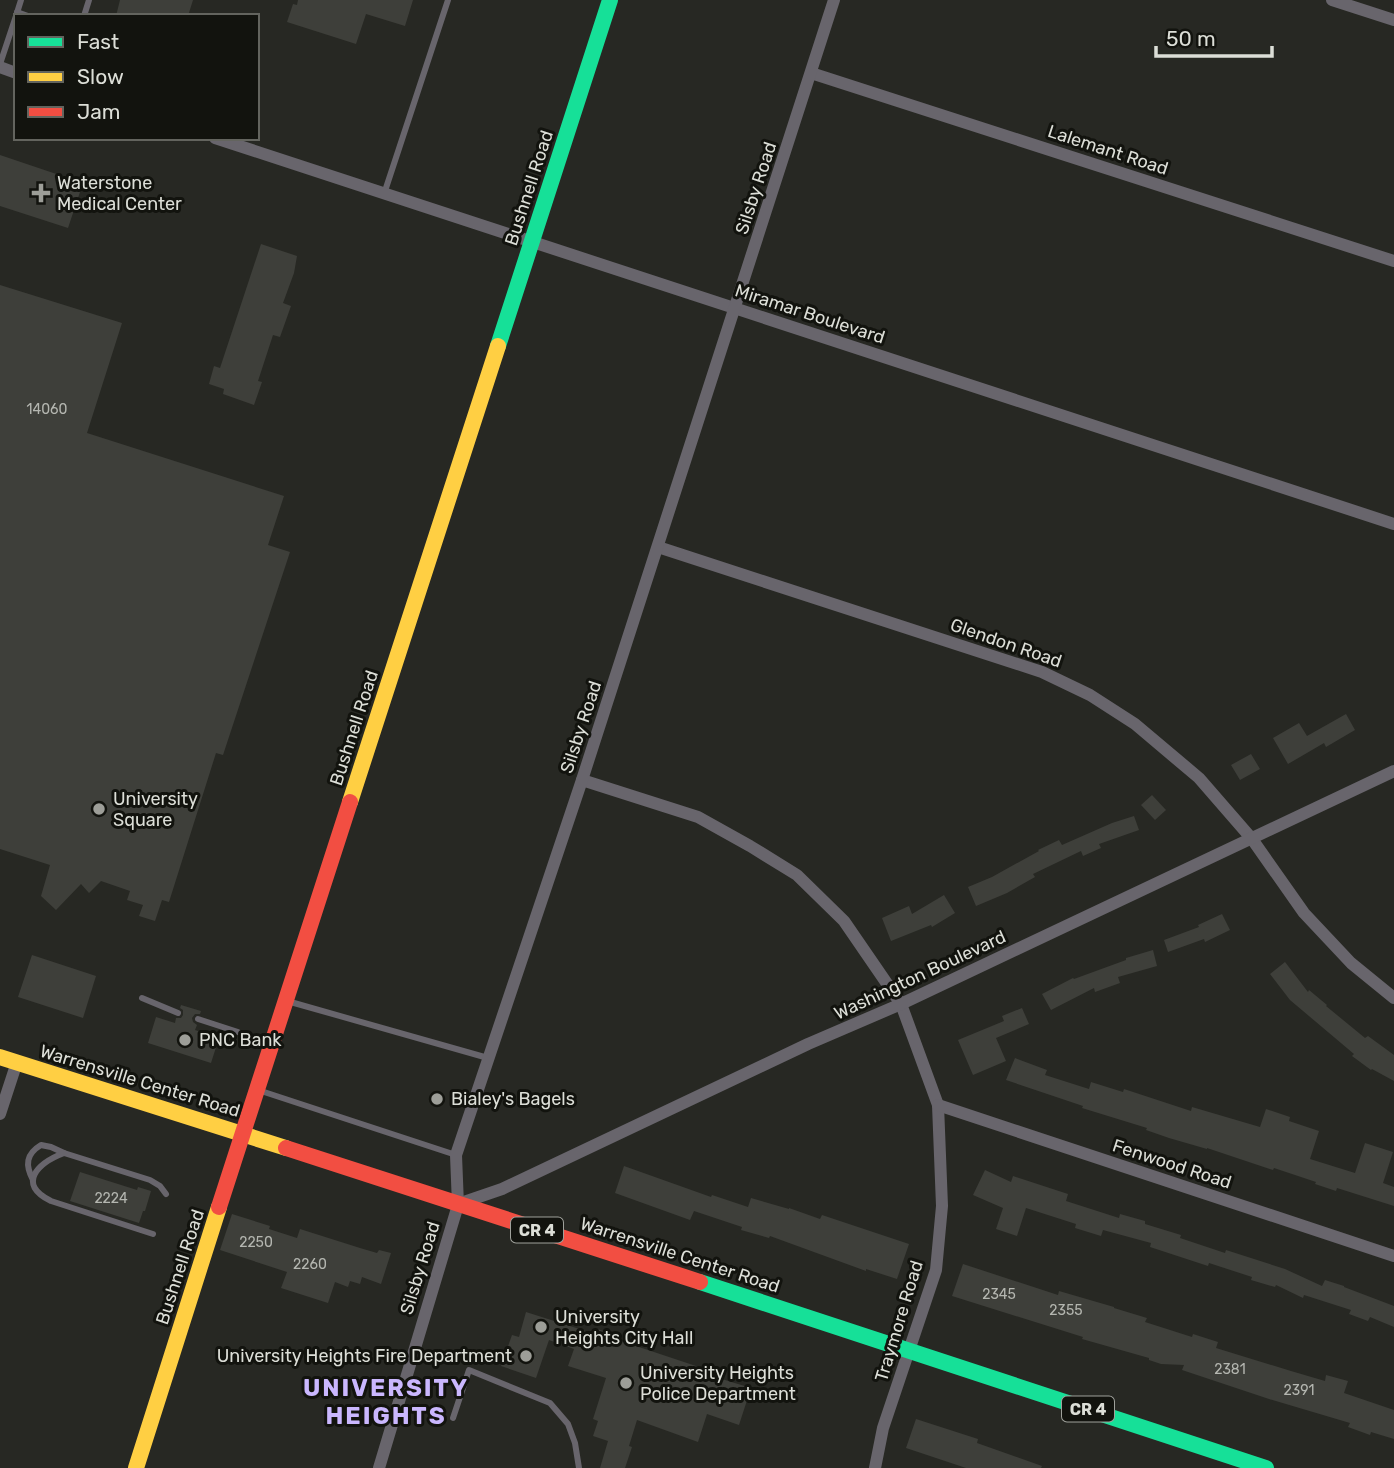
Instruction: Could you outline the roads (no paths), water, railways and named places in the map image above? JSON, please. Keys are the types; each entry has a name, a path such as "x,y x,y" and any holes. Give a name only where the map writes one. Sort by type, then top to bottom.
{"street":[{"name":"Bushnell Road","path":"136,1468 610,0"},
{"name":"Silsby Road","path":"379,1468 458,1205 456,1156 582,780 834,0"},
{"path":"1332,0 1394,20"},
{"name":"Lalemant Road","path":"811,73 1394,261"},
{"name":"Miramar Boulevard","path":"221,140 1394,524"},
{"name":"Glendon Road","path":"658,547 1042,672 1090,695 1135,724 1199,778 1252,839 1304,913 1351,963 1394,998"},
{"name":"Washington Boulevard","path":"458,1205 502,1189 808,1044 901,1004 1394,771"},
{"name":"Traymore Road","path":"582,780 698,817 797,875 844,922 901,1004 938,1105 942,1206 936,1270 883,1428 875,1468"},
{"name":"Warrensville Center Road","path":"0,1057 910,1349 1266,1468"},
{"path":"0,1114 17,1062"},
{"name":"Fenwood Road","path":"938,1105 1394,1256"}],"lane":[{"path":"384,194 448,0"},
{"path":"0,66 14,21"},
{"path":"142,998 178,1013"},
{"path":"285,1000 488,1058"},
{"path":"198,1019 238,1032"},
{"path":"257,1090 456,1156"},
{"path":"153,1234 51,1201 34,1188 27,1162 33,1150 41,1145 51,1147 150,1180 166,1194"},
{"path":"33,1180 37,1170 64,1153"},
{"path":"453,1418 469,1370 550,1403 568,1424 575,1443 579,1468"}],"place":[{"name":"Waterstone Medical Center","path":"41,193"},
{"name":"University Square","path":"99,809"},
{"name":"PNC Bank","path":"185,1040"},
{"name":"Bialey's Bagels","path":"437,1099"},
{"name":"University Heights City Hall","path":"541,1327"},
{"name":"University Heights Fire Department","path":"526,1356"},
{"name":"University Heights Police Department","path":"626,1383"}],"district":[{"name":"UNIVERSITY HEIGHTS","path":"386,1402"}]}
